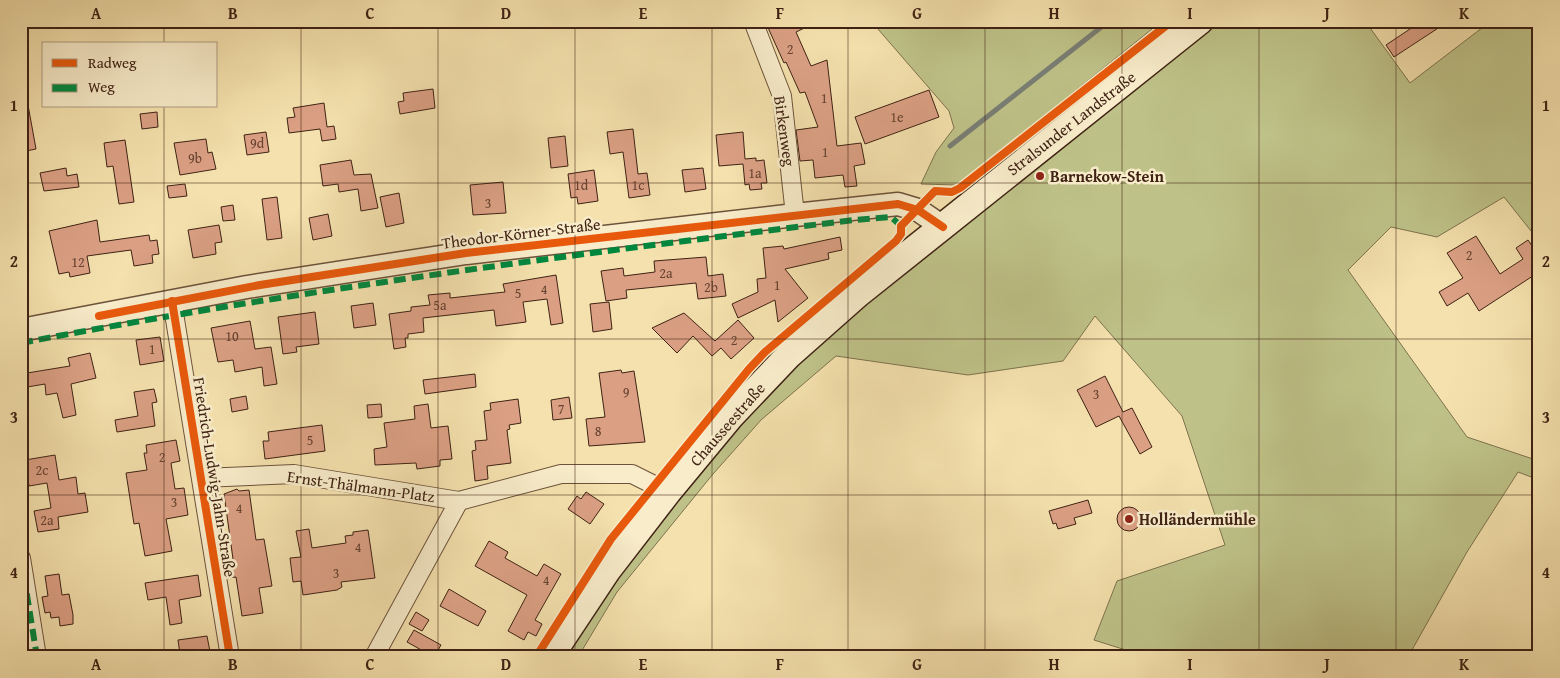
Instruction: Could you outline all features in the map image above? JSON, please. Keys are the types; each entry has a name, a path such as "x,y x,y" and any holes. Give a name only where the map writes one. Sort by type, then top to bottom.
{"main road":[{"name":"Stralsunder Landstraße","path":"943,227 1009,172 1200,21"},
{"name":"Chausseestraße","path":"550,657 607,571 668,492 731,416 788,356 858,294 943,227"}],"street":[{"name":"Birkenweg","path":"753,21 782,96 795,215"},
{"name":"Theodor-Körner-Straße","path":"21,330 260,285 466,253 795,215 898,204 918,210 943,227"},
{"name":"Friedrich-Ludwig-Jahn-Straße","path":"172,301 230,657"},
{"name":"Ernst-Thälmann-Platz","path":"202,478 294,474 459,501 562,474 632,474 668,492"},
{"name":"Ernst-Thälmann-Platz","path":"374,657 459,501"},
{"path":"21,558 37,657"}],"green space":[{"path":"871,21 1162,21 958,185 921,184 936,152 954,128 949,111"},
{"path":"1214,21 1365,21 1410,83 1491,21 1539,21 1539,241 1504,197 1437,237 1391,227 1348,270 1467,437 1539,461 1539,480 1518,472 1467,552 1408,657 1148,657 1094,640 1117,581 1225,545 1182,416 1095,316 1063,361 968,375 836,356 761,420 713,474 617,592 578,657 563,657 615,578 739,423 796,364 986,203"}],"building":[{"path":"765,21 819,21 796,32 811,66 827,60 837,146 861,143 865,164 854,166 857,186 845,187 843,175 815,178 813,160 800,161 796,130 818,127 805,92 800,93"},
{"path":"1422,21 1449,21 1394,57 1386,45"},
{"path":"433,89 435,108 400,114 398,102 404,101 403,93"},
{"path":"929,90 939,117 865,144 855,117"},
{"path":"324,103 327,127 334,126 336,139 322,141 320,129 289,133 287,118 295,117 293,108"},
{"path":"28,105 36,149 21,152 21,106"},
{"path":"157,112 158,127 142,129 140,114"},
{"path":"633,129 638,174 647,173 650,195 629,198 623,152 610,154 607,132"},
{"path":"266,132 269,152 247,155 244,135"},
{"path":"743,132 745,159 756,158 756,161 764,160 767,183 761,183 762,189 750,190 749,184 745,185 743,164 719,166 716,135"},
{"path":"565,136 568,166 551,168 548,138"},
{"path":"206,139 208,153 212,152 216,169 180,175 174,143"},
{"path":"125,140 134,202 119,204 113,166 107,167 104,143"},
{"path":"351,160 354,175 371,174 378,208 361,211 358,189 339,192 338,184 323,186 320,165"},
{"path":"66,168 67,176 77,174 79,187 44,191 40,173"},
{"path":"703,168 706,189 685,192 682,170"},
{"path":"594,170 598,201 578,204 577,197 571,198 568,174"},
{"path":"503,182 506,213 473,215 470,185"},
{"path":"185,184 187,196 169,198 167,186"},
{"path":"399,193 404,223 386,227 380,197"},
{"path":"277,197 282,238 267,240 262,199"},
{"path":"233,205 235,220 223,221 221,207"},
{"path":"328,214 332,236 313,240 309,218"},
{"path":"97,220 100,242 149,235 150,241 157,240 159,254 152,255 153,263 134,266 131,250 87,256 90,273 70,277 69,272 59,274 49,231"},
{"path":"219,225 222,242 215,243 216,254 193,258 188,230"},
{"path":"1476,236 1500,274 1523,259 1516,248 1528,240 1539,256 1539,272 1479,311 1468,293 1447,306 1439,292 1463,278 1447,253"},
{"path":"840,237 842,250 828,253 829,259 785,269 808,298 778,322 775,300 738,318 732,304 758,292 757,279 766,278 763,248 783,246 784,249"},
{"path":"706,257 708,276 723,274 726,296 698,299 696,283 626,290 627,298 606,301 601,271 623,268 624,276 655,272 654,261"},
{"path":"556,275 563,323 551,325 547,299 523,302 526,322 496,326 494,310 423,318 424,332 408,334 408,338 405,338 406,347 394,349 389,314 411,311 411,307 430,305 428,295 450,293 450,298 505,292 503,284"},
{"path":"609,302 612,329 593,332 590,304"},
{"path":"373,303 376,325 354,328 351,306"},
{"path":"315,312 319,344 296,347 297,352 283,354 278,317"},
{"path":"684,313 715,341 738,320 754,338 731,359 721,348 712,356 693,336 677,353 652,328"},
{"path":"250,321 255,349 271,347 277,384 264,386 262,367 235,372 233,360 218,362 211,328"},
{"path":"160,337 164,361 140,365 136,340"},
{"path":"90,353 96,378 71,384 76,415 63,418 57,393 46,395 45,384 21,388 21,374 70,366 68,358"},
{"path":"621,370 622,373 634,371 645,442 589,446 586,419 605,417 599,373"},
{"path":"475,374 476,387 425,394 423,380"},
{"path":"1105,376 1123,412 1132,408 1152,447 1140,454 1119,416 1096,427 1077,390"},
{"path":"154,389 157,402 152,403 155,426 117,432 115,420 138,416 134,392"},
{"path":"246,396 248,409 232,412 230,399"},
{"path":"569,397 572,418 553,420 551,400"},
{"path":"518,399 521,423 509,425 510,429 507,430 511,463 487,466 488,479 475,481 472,451 476,450 475,441 487,440 484,411 491,410 490,403"},
{"path":"381,404 382,417 368,418 367,405"},
{"path":"428,404 431,428 448,426 452,459 440,460 440,466 417,469 416,463 375,465 374,449 387,447 384,423 415,419 414,406"},
{"path":"322,425 325,451 265,459 263,441 269,441 268,432"},
{"path":"176,440 180,461 171,463 175,489 184,488 188,515 166,519 172,551 145,556 139,523 134,524 126,473 147,470 144,453 147,453 146,445"},
{"path":"55,455 59,480 76,477 78,494 85,493 88,512 58,517 59,529 38,532 34,511 51,508 47,483 29,486 25,460"},
{"path":"237,489 239,491 249,490 256,540 264,539 272,586 259,588 263,613 242,616 236,577 228,578 225,561 233,559 224,494"},
{"path":"586,492 604,504 590,524 568,509 577,496 581,499"},
{"path":"1088,500 1092,513 1074,518 1076,524 1058,529 1056,523 1053,524 1049,511"},
{"name":"Holländermühle","path":"1129,507 1138,510 1141,519 1138,528 1129,531 1120,528 1117,519 1120,510"},
{"path":"309,529 312,548 346,543 345,536 353,535 353,532 368,530 375,578 341,582 342,587 337,590 303,595 301,581 293,582 290,558 301,557 296,531"},
{"path":"489,541 508,552 505,558 537,576 544,564 561,574 535,620 542,624 536,636 528,632 524,640 508,631 527,595 475,566"},
{"path":"59,574 62,595 69,594 73,615 73,624 60,626 59,617 51,618 50,612 45,613 42,597 48,596 45,576"},
{"path":"198,575 201,596 179,600 182,623 170,625 166,597 148,600 145,583"},
{"path":"449,589 486,611 478,626 440,606"},
{"path":"416,612 429,620 422,631 409,624"},
{"path":"414,630 441,645 434,657 407,642"},
{"path":"207,636 211,657 186,657 186,653 180,654 178,640"}],"waterway":[{"path":"950,146 1109,21"}],"marked path":[{"path":"21,343 228,306 436,274 645,246 891,217 901,226"},
{"path":"21,558 37,657"}],"cycle path":[{"path":"536,657 611,539 749,369 765,352 896,241 901,234 901,226 935,191 952,192 960,188 1172,21"},
{"path":"99,316 260,285 466,253 898,204 918,210 943,227"},
{"path":"172,301 230,657"}],"place":[{"name":"Barnekow-Stein","path":"1040,176"},
{"name":"Holländermühle","path":"1129,519"}]}
